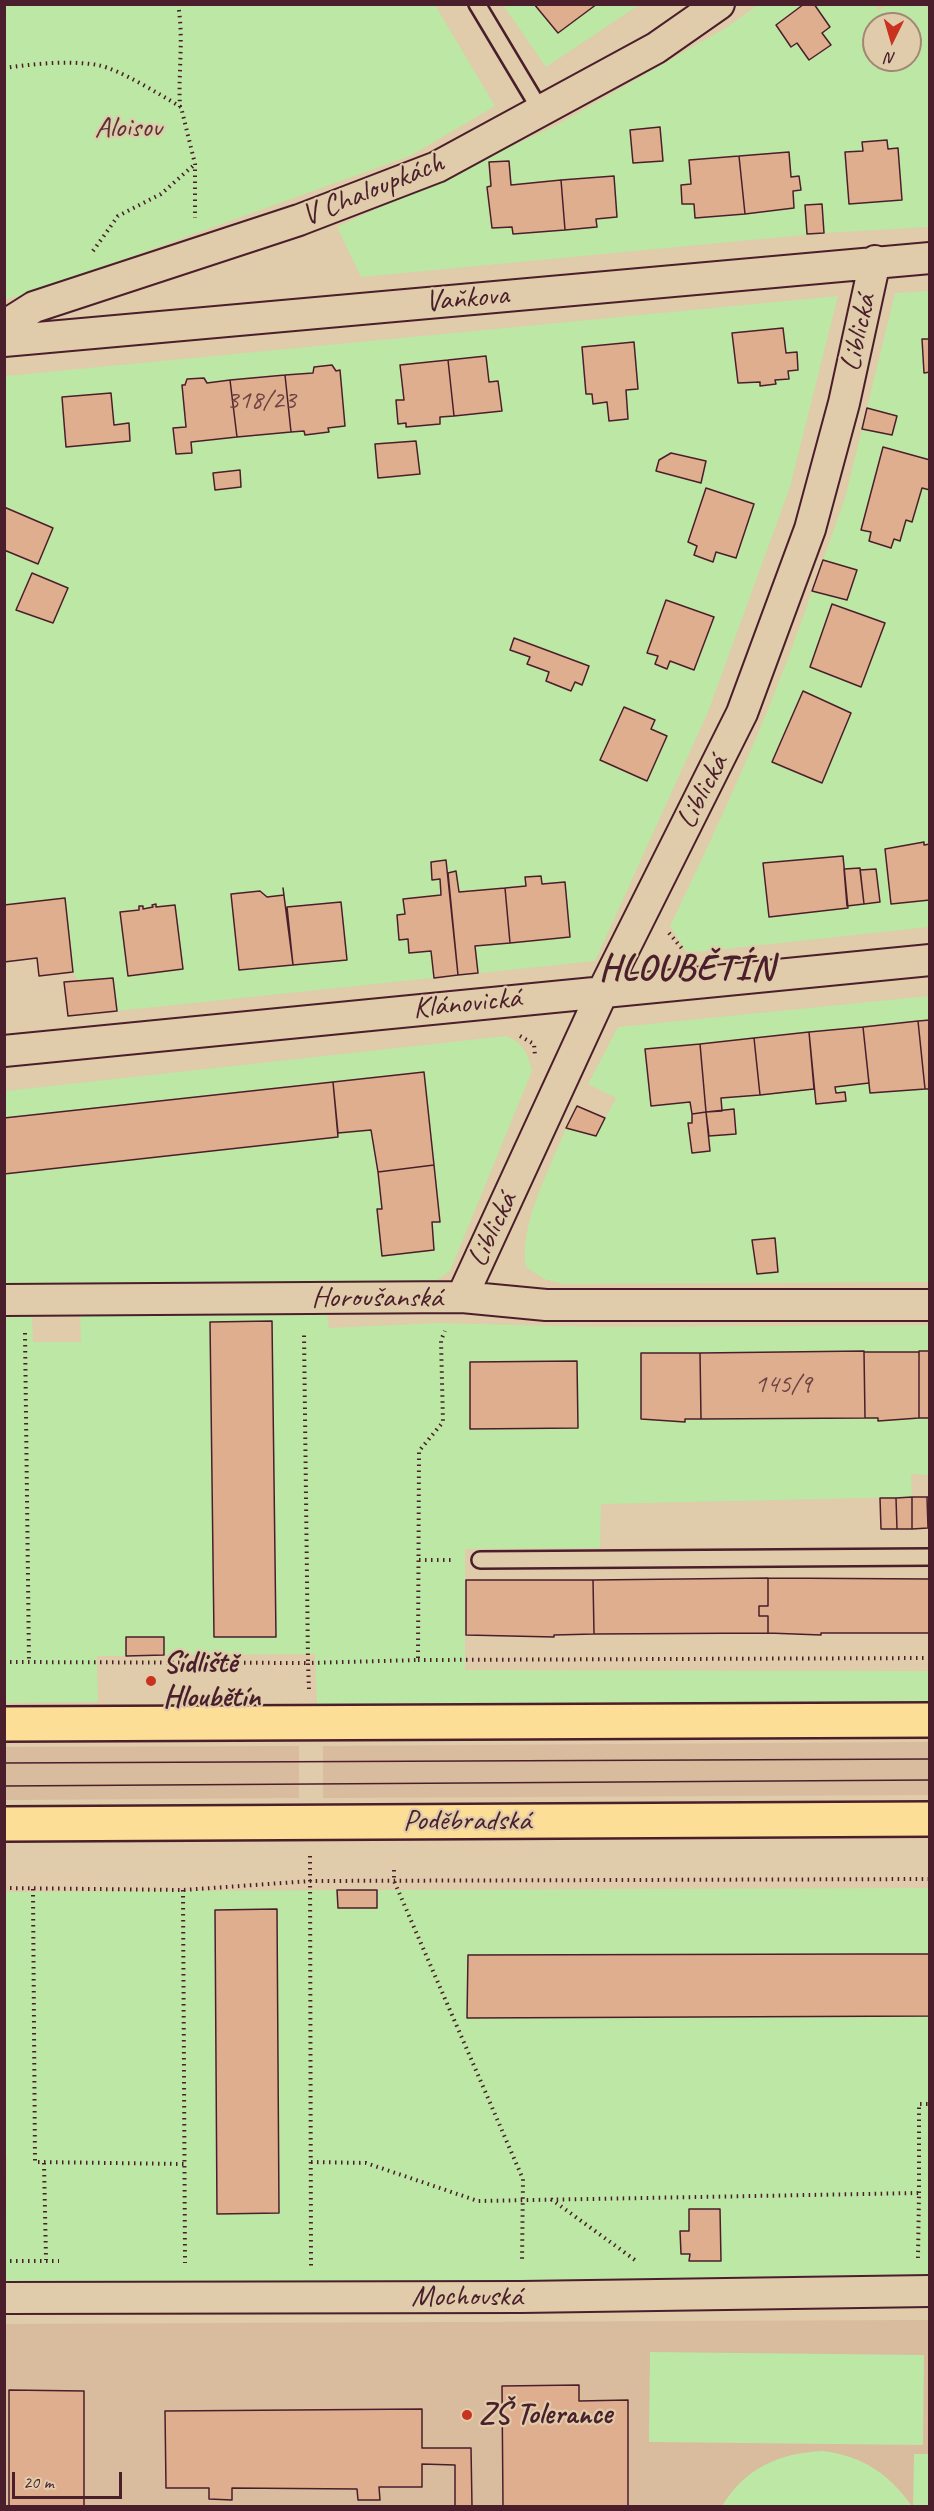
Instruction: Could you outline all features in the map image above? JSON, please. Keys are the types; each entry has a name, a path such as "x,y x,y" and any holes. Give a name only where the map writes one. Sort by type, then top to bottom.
{"main road":[{"path":"4,1724 930,1720"},
{"name":"Poděbradská","path":"4,1824 930,1819"}],"street":[{"name":"V Chaloupkách","path":"4,326 33,307 299,220 437,167 656,48 719,4"},
{"name":"Vaňkova","path":"4,341 875,261 930,258"},
{"name":"Liblická","path":"462,1297 603,991 742,713 810,529 844,403 875,261"},
{"name":"Klánovická","path":"4,1051 930,960"},
{"name":"Horoušanská","path":"15,1300 462,1297 546,1305 930,1305"},
{"name":"Mochovská","path":"4,2298 521,2297 923,2291"}],"lane":[{"path":"477,4 541,111"},
{"path":"480,1560 930,1557"}],"path":[{"path":"178,4 182,28 178,81 181,107 195,164 193,187 196,225 188,256"},
{"path":"4,68 45,63 99,65 149,88 181,107"},
{"path":"91,253 118,216 161,194 195,164"},
{"path":"662,924 690,958"},
{"path":"512,1031 534,1044 536,1065"},
{"path":"418,1660 419,1451 443,1422 441,1340 462,1297"},
{"path":"303,1298 309,1693"},
{"path":"15,1300 29,1662"},
{"path":"418,1560 480,1560"},
{"path":"4,1662 308,1663 418,1660 930,1658"},
{"path":"207,1663 207,1675"},
{"path":"310,1850 311,2296"},
{"path":"394,1870 394,1881 523,2180 521,2297"},
{"path":"4,1888 183,1890 311,1881 930,1879"},
{"path":"33,1889 35,2162 184,2164"},
{"path":"183,1890 184,2297"},
{"path":"923,2291 919,2193 919,2104 930,2103"},
{"path":"311,2162 366,2163 478,2200 919,2193"},
{"path":"44,2163 46,2260"},
{"path":"550,2199 683,2295"}],"shaded area":[{"path":"929,1742 929,1795 323,1798 323,1746"},
{"path":"299,1746 299,1798 5,1800 5,1747"},
{"name":"ZŠ Tolerance","path":"929,2320 929,2506 5,2506 4,2324"}],"green space":[{"name":"Aloisov","path":"5,5 435,5 495,106 410,156 25,295 5,299"},
{"path":"503,5 534,5 558,33 597,5 639,5 546,67"},
{"path":"758,5 804,5 776,25 791,47 797,43 809,60 831,45 822,33 830,27 814,5 874,5 879,10 886,5 926,5 929,12 929,227 825,233 361,277 337,227 557,125 727,27","holes":["660,128 663,160 631,130","886,140 888,149 898,148 902,200 849,204 845,152 863,151 863,142","789,152 791,177 799,176 801,190 793,191 794,208 695,217 694,204 682,204 681,185 691,184 690,160","508,161 511,185 613,176 617,217 596,219 596,227 513,234 512,227 492,228 487,187 491,186 489,163","822,204 824,233 807,234 805,206"]},
{"path":"929,291 929,339 922,339 925,373 929,372 929,460 883,448 861,529 871,532 869,541 891,548 894,539 900,541 906,520 912,522 922,488 929,490 929,844 907,844 907,847 885,850 891,904 929,900 929,927 687,953 670,926 746,761 781,677 812,591 847,599 857,570 823,560 845,498 862,429 892,435 897,417 867,408 895,293","holes":["833,604 885,623 861,687 811,667","803,691 851,713 822,783 772,762","783,862 844,869 876,869 880,902 787,915 764,875 763,864"]},
{"path":"838,296 790,487 708,712 595,961 117,1011 113,978 79,982 73,972 65,898 5,905 4,550 53,528 5,507 5,376","holes":["783,328 786,353 797,352 798,370 788,371 788,379 775,380 776,384 760,386 760,382 738,383 732,333","633,343 638,389 626,390 626,401 593,404 592,394 586,394 582,347","448,360 489,382 498,381 502,411 440,417 440,424 407,427 406,423 399,424 396,401 403,400 400,365","332,365 340,371 345,426 328,428 328,432 305,435 304,431 191,442 192,453 176,454 173,428 186,427 182,385 187,379 204,378 207,383 313,373 315,367","111,393 114,425 128,424 66,447 62,398","416,441 420,474 378,478 375,444","671,453 706,461 700,482 656,471 659,460","706,488 754,504 736,558 716,552 713,562 694,555 697,546 688,542","32,573 68,588 53,623 17,610","666,601 714,617 694,670 670,661 666,669 655,664 658,656 648,653","514,638 588,666 582,684 575,682 571,691 546,682 549,672 528,664 530,657 510,650","624,707 654,720 651,729 667,736 647,780 600,760","446,860 448,873 455,871 459,892 526,886 525,877 541,876 542,884 565,882 570,937 475,946 478,973 434,977 431,951 409,953 408,939 399,940 397,915 405,914 404,899 441,895 440,879 432,880 431,862","283,888 287,907 341,902 347,959 239,970 231,894 260,891 267,897 284,895","153,905 156,907 175,906 182,969 128,976 120,912 139,910 139,906 143,909 153,907"]},
{"path":"929,996 929,1020 646,1049 690,1102 692,1123 689,1124 692,1153 710,1151 709,1136 736,1134 722,1111 721,1098 814,1089 816,1104 846,1101 845,1093 836,1093 835,1087 869,1083 871,1093 929,1089 929,1282 563,1284 544,1279 526,1267 525,1251 531,1215 566,1128 596,1136 616,1098 588,1084 618,1027","holes":["753,1240 778,1272 757,1274"]},
{"path":"506,1036 524,1049 532,1071 450,1271 436,1281 5,1283 4,1174 338,1137 338,1133 371,1130 382,1209 382,1255 434,1251 432,1222 440,1221 424,1072 5,1118 5,1091"},
{"path":"80,1313 327,1313 329,1328 437,1323 600,1327 929,1325 929,1351 919,1352 641,1353 642,1419 685,1422 685,1419 878,1418 878,1421 929,1418 929,1475 911,1474 912,1497 601,1504 600,1548 465,1549 465,1670 929,1671 929,1701 317,1704 315,1654 164,1655 164,1637 126,1656 97,1656 98,1702 5,1703 4,1316 32,1315 33,1342 81,1342","holes":["272,1321 276,1636 214,1637 210,1323","577,1361 578,1428 470,1429 471,1362"]},
{"path":"929,1888 929,1954 468,1955 467,2017 929,2016 929,2277 5,2284 7,2157 5,2156 5,1892 337,1890 338,1908 377,1908 377,1890","holes":["276,1909 279,2213 217,2214 215,1910","690,2209 720,2209 721,2261 690,2261 690,2254 681,2254 680,2231 689,2231"]},
{"path":"650,2352 924,2355 923,2445 649,2442"},
{"path":"823,2451 851,2457 874,2468 894,2485 912,2506 722,2506 731,2493 752,2472 778,2459 807,2452"},
{"path":"914,2454 929,2454 929,2506 913,2506"}],"building":[{"path":"534,4 597,4 558,33"},
{"path":"804,4 814,4 830,27 822,33 831,45 809,60 797,43 791,47 776,25"},
{"path":"660,127 663,161 633,163 630,130"},
{"path":"887,140 888,149 898,148 902,200 849,204 845,152 863,151 862,142"},
{"path":"789,152 791,177 799,176 801,190 793,191 794,208 745,214 739,156"},
{"path":"739,156 745,214 695,218 694,204 682,204 681,185 691,184 689,160"},
{"path":"509,161 511,185 561,180 565,230 513,234 512,227 492,228 487,187 491,186 489,162"},
{"path":"614,176 617,217 596,219 597,227 565,230 561,180"},
{"path":"822,204 824,233 807,234 805,205"},
{"path":"783,328 786,353 797,352 798,370 788,371 789,379 775,380 776,384 760,386 760,382 738,383 732,333"},
{"path":"922,339 930,339 930,372 924,373"},
{"path":"634,342 638,389 626,390 628,419 609,421 607,402 593,404 592,394 586,394 582,347"},
{"path":"486,356 489,382 498,381 502,411 454,416 448,360"},
{"path":"448,360 454,416 440,417 440,424 406,427 406,423 398,424 396,400 404,400 400,365"},
{"path":"332,365 336,371 340,370 345,426 328,428 329,432 305,435 304,431 291,432 285,375 313,373 314,367"},
{"path":"285,375 291,432 237,437 230,380"},
{"path":"204,378 207,383 230,380 237,437 191,442 192,453 176,454 173,428 186,427 182,385 185,385 187,379"},
{"path":"111,393 114,425 129,423 130,441 66,447 62,397"},
{"path":"867,408 897,416 892,435 862,429"},
{"path":"416,441 420,474 378,478 375,444"},
{"path":"883,447 930,460 930,490 922,488 912,522 906,520 900,541 894,539 891,548 869,541 871,532 861,530"},
{"path":"671,453 706,461 701,483 656,471 659,460"},
{"path":"240,470 241,487 215,490 213,473"},
{"path":"706,488 754,504 736,558 716,552 713,562 694,555 697,546 688,542"},
{"path":"4,507 53,528 38,564 4,550"},
{"path":"823,560 857,570 847,600 812,591"},
{"path":"32,573 68,588 53,623 16,610"},
{"path":"666,600 714,617 694,670 670,661 667,669 655,664 658,656 647,653"},
{"path":"832,604 885,623 861,687 810,667"},
{"path":"514,638 589,666 582,685 575,682 571,691 546,681 549,672 527,664 530,657 510,650"},
{"path":"803,691 851,713 822,783 772,762"},
{"path":"624,707 655,720 651,729 667,736 647,781 600,760"},
{"path":"924,842 924,845 930,844 930,900 891,904 885,849"},
{"path":"843,856 848,908 769,917 763,863"},
{"path":"446,860 458,975 434,978 431,951 409,953 408,939 399,940 397,915 405,914 403,899 441,895 440,879 432,880 431,862"},
{"path":"860,868 864,904 847,906 844,869"},
{"path":"876,869 880,902 864,904 860,870"},
{"path":"456,871 459,892 505,888 510,943 475,946 478,973 458,975 448,873"},
{"path":"541,876 542,884 565,882 570,937 510,943 505,888 526,886 525,877"},
{"path":"260,891 267,897 284,895 293,965 239,970 231,894"},
{"path":"65,898 73,972 39,976 37,958 4,962 4,905"},
{"path":"341,902 347,960 293,965 287,907"},
{"path":"156,904 156,907 175,905 183,969 128,976 120,912 139,910 139,906 143,906 143,909 153,907 152,905"},
{"path":"113,978 117,1011 68,1016 64,982"},
{"path":"930,1020 930,1089 925,1089 918,1021"},
{"path":"918,1021 925,1089 870,1093 863,1027"},
{"path":"863,1027 869,1083 835,1087 836,1093 845,1092 846,1101 816,1104 809,1032"},
{"path":"809,1032 814,1089 760,1095 754,1038"},
{"path":"754,1038 760,1095 721,1098 722,1111 706,1112 700,1044"},
{"path":"700,1044 706,1112 692,1114 690,1102 651,1106 645,1049"},
{"path":"424,1072 434,1165 378,1172 371,1130 338,1133 333,1082"},
{"path":"333,1082 338,1137 4,1174 4,1118"},
{"path":"577,1106 605,1118 596,1136 566,1128"},
{"path":"734,1109 736,1134 709,1136 706,1112"},
{"path":"706,1112 710,1151 692,1153 688,1123 692,1123 692,1114"},
{"path":"434,1165 440,1222 432,1222 434,1250 382,1256 377,1209 382,1209 378,1172"},
{"path":"775,1238 778,1272 757,1274 752,1240"},
{"path":"272,1321 276,1637 214,1637 210,1322"},
{"path":"864,1351 865,1418 701,1419 700,1353"},
{"path":"919,1351 930,1351 930,1418 919,1418"},
{"path":"864,1352 919,1352 919,1418 878,1421 878,1418 865,1418"},
{"path":"641,1353 700,1353 701,1419 685,1419 685,1422 641,1419"},
{"path":"577,1361 578,1428 470,1429 470,1362"},
{"path":"912,1497 927,1497 928,1528 912,1529"},
{"path":"912,1497 912,1529 897,1529 896,1498"},
{"path":"927,1497 930,1497 930,1528 928,1528"},
{"path":"880,1498 896,1498 897,1529 881,1529"},
{"path":"768,1578 768,1606 759,1606 759,1616 768,1616 768,1633 594,1634 593,1580"},
{"path":"768,1578 930,1579 930,1633 821,1633 821,1635 768,1633 768,1616 759,1616 759,1606 768,1606"},
{"path":"466,1580 593,1580 594,1634 554,1635 554,1637 466,1635"},
{"path":"126,1637 164,1637 164,1655 126,1656"},
{"path":"337,1890 377,1890 377,1908 338,1908"},
{"path":"277,1909 279,2213 217,2214 215,1910"},
{"path":"930,1954 930,2016 467,2018 468,1955"},
{"path":"689,2209 720,2209 721,2261 689,2261 690,2254 681,2254 680,2231 689,2231"},
{"path":"579,2385 579,2401 628,2400 628,2506 503,2506 502,2386"},
{"path":"9,2390 84,2391 84,2506 9,2506"},
{"path":"422,2409 422,2448 471,2448 472,2506 455,2506 455,2465 422,2464 422,2487 379,2487 380,2500 358,2500 357,2489 232,2488 232,2500 209,2499 209,2488 166,2488 165,2411"}],"tram line":[{"path":"4,1763 930,1759"},
{"path":"4,1786 930,1780"}],"place":[{"name":"Sídliště Hloubětín","path":"151,1681"},
{"name":"ZŠ Tolerance","path":"467,2415"}],"district":[{"name":"HLOUBĚTÍN","path":"687,970"}]}
